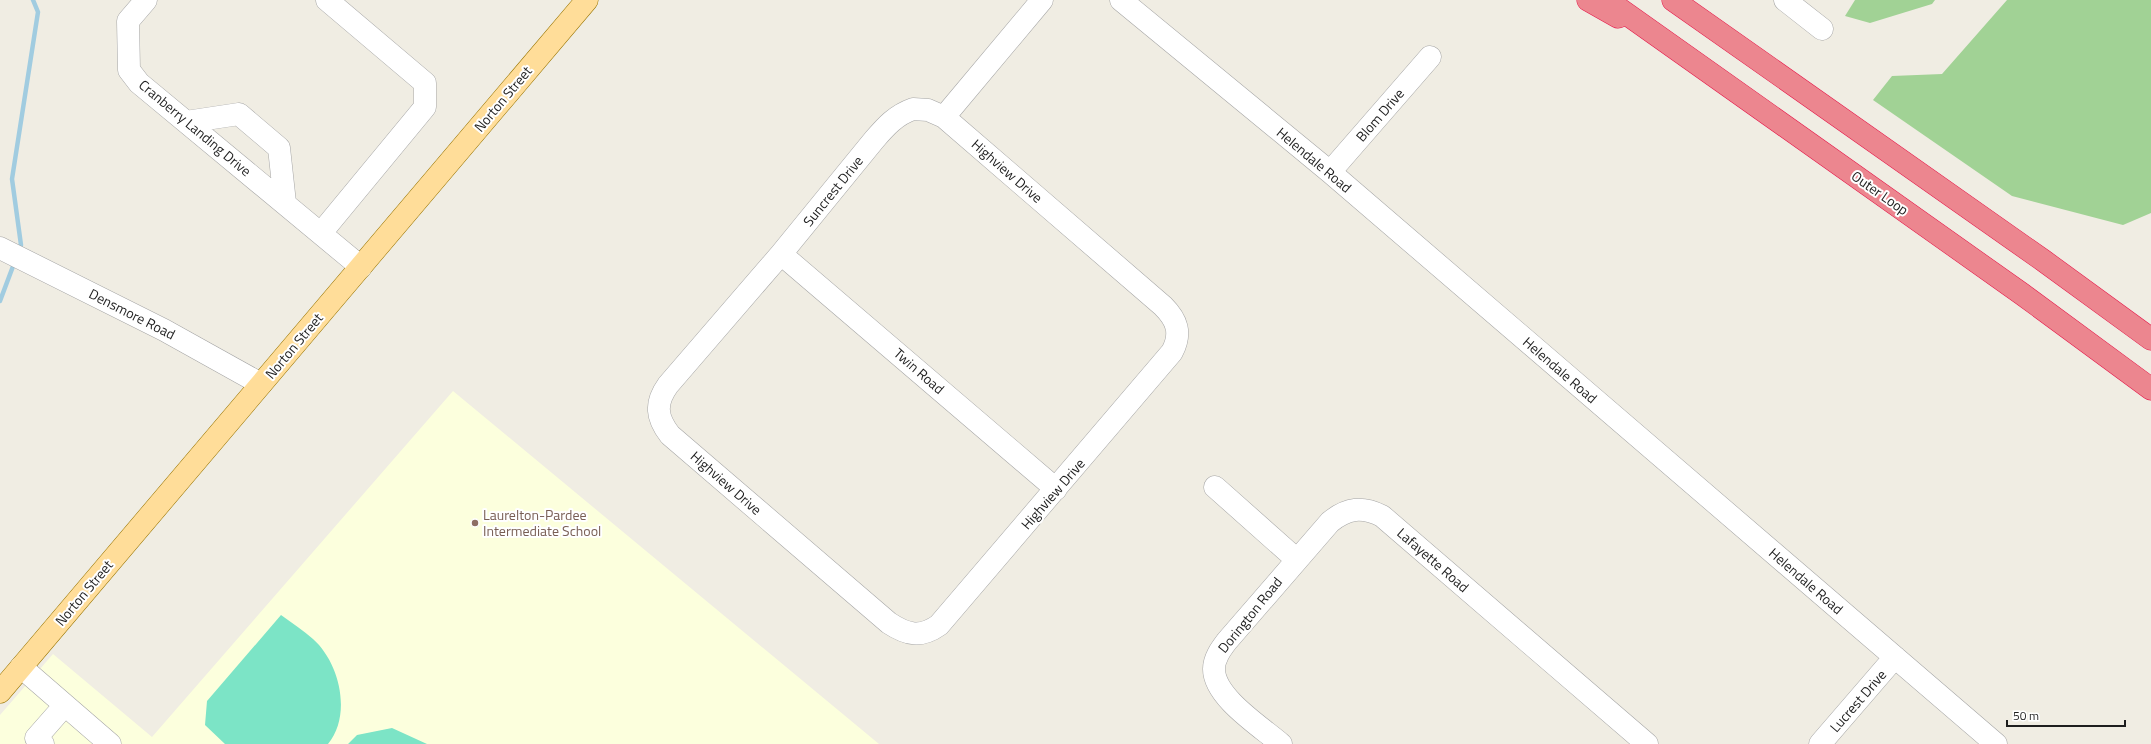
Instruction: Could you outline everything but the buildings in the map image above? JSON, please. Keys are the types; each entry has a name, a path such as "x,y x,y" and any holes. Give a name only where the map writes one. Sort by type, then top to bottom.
{"highway":[{"path":"1588,0 1693,63 1752,103"},
{"name":"Outer Loop","path":"1607,0 2016,290 2151,389"},
{"path":"1673,0 2044,261 2151,339"}],"main road":[{"name":"Norton Street","path":"0,692 587,0"}],"street":[{"name":"Cranberry Landing Drive","path":"146,0 128,21 129,70 139,83 361,267"},
{"path":"321,234 425,107 425,83 327,0"},
{"path":"944,117 1042,0"},
{"name":"Helendale Road","path":"1121,0 1330,172 1996,744"},
{"path":"1785,0 1822,29"},
{"name":"Blom Drive","path":"1330,172 1430,57"},
{"name":"Suncrest Drive","path":"664,428 659,418 658,409 662,393 781,254 888,123 900,114 913,109 928,110 944,117"},
{"path":"186,122 239,114 279,148 285,203"},
{"name":"Highview Drive","path":"664,428 670,435 889,623 900,630 911,634 926,633 940,625 1172,352 1178,334 1177,324 1163,306 944,117"},
{"name":"Densmore Road","path":"2,249 164,330 261,384"},
{"name":"Twin Road","path":"781,254 1056,489"},
{"path":"1215,487 1296,559"},
{"name":"Lafayette Road","path":"1296,559 1340,513 1351,509 1361,509 1382,516 1647,744"},
{"name":"Dorington Road","path":"1281,744 1226,697 1219,688 1214,668 1216,658 1227,641 1296,559"},
{"name":"Lucrest Drive","path":"1820,744 1895,657"},
{"path":"21,667 110,744"},
{"path":"43,744 36,738 65,705"}],"shaded area":[{"name":"Laurelton-Pardee Intermediate School","path":"453,391 879,744 0,744 0,715 53,654 152,737"}],"green space":[{"path":"1855,0 1935,0 1932,4 1870,23 1845,16"},
{"path":"2007,0 2151,0 2151,213 2123,225 2012,196 1873,100 1892,76 1942,74"},
{"path":"281,615 313,639 330,661 340,690 341,704 340,719 335,732 328,744 225,744 205,725 207,701"},
{"path":"392,728 427,744 348,744 357,735"}],"waterway":[{"path":"18,250 21,245 12,179 38,12 33,0"},
{"path":"0,301 15,261"}],"place":[{"name":"Laurelton-Pardee Intermediate School","path":"475,523"}]}
